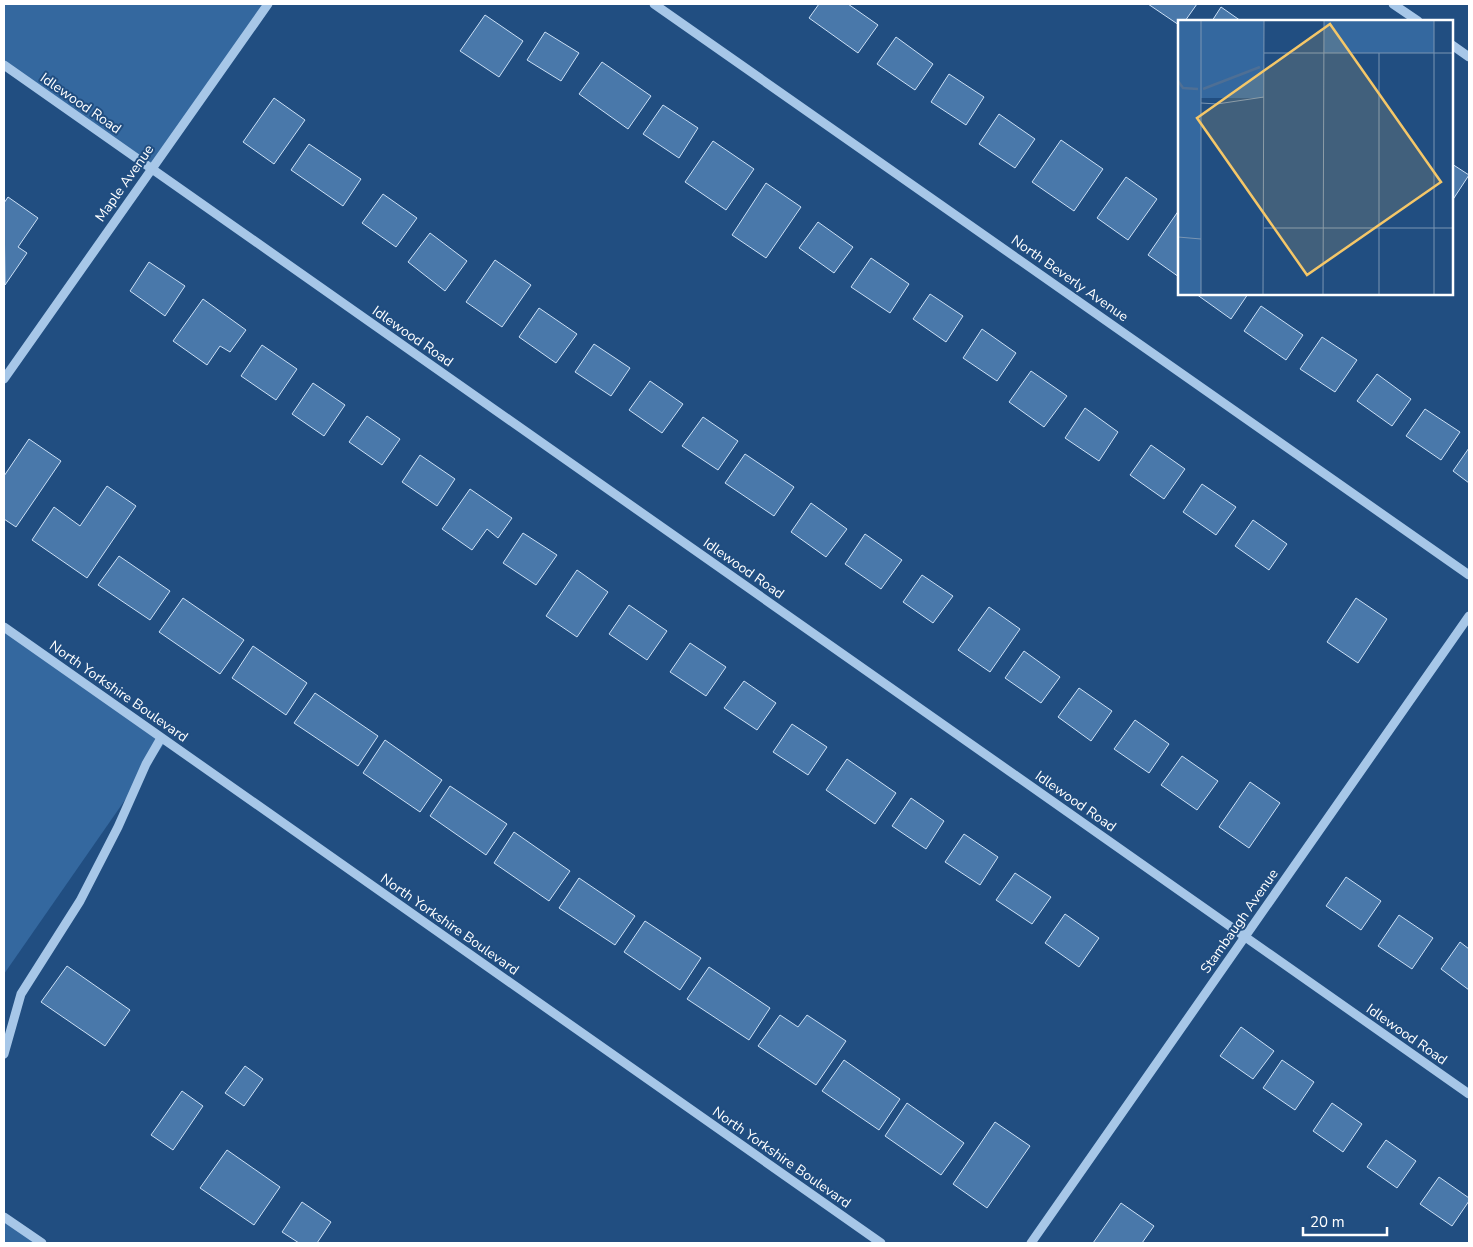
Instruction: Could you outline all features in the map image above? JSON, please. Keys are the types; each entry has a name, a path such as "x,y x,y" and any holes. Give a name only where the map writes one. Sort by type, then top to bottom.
{"street":[{"name":"Maple Avenue","path":"4,379 268,4"},
{"name":"North Beverly Avenue","path":"654,4 1469,575"},
{"path":"1393,4 1417,20"},
{"path":"1453,46 1469,57"},
{"name":"Idlewood Road","path":"4,65 1469,1094"},
{"name":"Stambaugh Avenue","path":"1031,1243 1469,616"},
{"name":"North Yorkshire Boulevard","path":"4,627 881,1243"},
{"path":"4,1054 21,994 80,901 118,828 146,764 161,738"},
{"path":"4,1217 42,1243"}],"shaded area":[{"path":"4,4 268,4 151,169 4,65"},
{"path":"4,627 166,741 4,974"},
{"path":"4,1217 42,1243 4,1243"}],"building":[{"path":"819,4 848,4 878,25 858,53 809,18"},
{"path":"1148,4 1197,4 1186,20 1178,20 1178,24"},
{"path":"1221,7 1240,20 1213,20"},
{"path":"485,15 523,41 499,77 460,51"},
{"path":"545,32 579,53 561,81 527,60"},
{"path":"896,37 933,64 915,90 877,64"},
{"path":"602,62 651,96 628,129 579,94"},
{"path":"949,74 984,97 966,125 931,102"},
{"path":"274,98 305,120 274,164 243,142"},
{"path":"663,105 698,128 679,158 643,134"},
{"path":"999,114 1035,139 1015,168 979,144"},
{"path":"1061,140 1103,169 1074,211 1032,182"},
{"path":"713,141 754,169 726,210 685,182"},
{"path":"309,144 361,179 343,206 291,170"},
{"path":"1453,165 1469,175 1453,199"},
{"path":"1126,177 1157,199 1128,240 1097,218"},
{"path":"766,183 801,207 766,258 732,235"},
{"path":"383,194 417,218 396,247 362,223"},
{"path":"8,197 38,218 18,247 27,253 5,285 4,203"},
{"path":"1178,211 1178,276 1148,255"},
{"path":"818,222 853,247 834,273 799,248"},
{"path":"430,233 467,261 445,291 408,262"},
{"path":"871,258 909,284 890,313 851,287"},
{"path":"495,260 531,285 502,327 466,302"},
{"path":"149,262 185,286 165,316 130,291"},
{"path":"930,294 963,316 946,342 913,319"},
{"path":"1197,295 1247,295 1231,319"},
{"path":"203,299 246,330 230,352 220,346 207,365 173,341"},
{"path":"1261,306 1303,335 1286,360 1244,331"},
{"path":"539,308 577,334 556,363 519,337"},
{"path":"982,329 1016,353 997,381 963,358"},
{"path":"1322,337 1357,360 1335,392 1300,369"},
{"path":"594,344 630,368 611,396 575,372"},
{"path":"262,345 297,369 276,400 241,376"},
{"path":"1031,371 1067,396 1044,427 1009,402"},
{"path":"1377,374 1411,399 1392,426 1357,401"},
{"path":"650,381 683,404 662,433 629,410"},
{"path":"313,383 345,405 324,436 292,414"},
{"path":"1085,408 1118,432 1099,461 1065,438"},
{"path":"1425,409 1460,432 1441,460 1406,436"},
{"path":"367,416 400,439 382,465 349,442"},
{"path":"703,417 738,441 718,470 682,446"},
{"path":"29,439 61,461 16,527 4,519 4,476"},
{"path":"1151,445 1185,469 1164,499 1130,475"},
{"path":"1469,448 1469,483 1453,471"},
{"path":"745,454 794,487 774,516 725,483"},
{"path":"420,455 455,479 437,506 402,482"},
{"path":"1202,484 1236,507 1216,535 1183,512"},
{"path":"107,486 136,506 87,578 32,540 54,507 80,526"},
{"path":"470,489 512,518 498,538 487,529 472,550 442,529"},
{"path":"811,503 847,529 826,557 791,532"},
{"path":"1253,520 1287,544 1269,570 1235,546"},
{"path":"523,533 557,555 536,585 503,563"},
{"path":"865,534 902,560 881,589 845,564"},
{"path":"119,556 170,591 150,620 98,585"},
{"path":"577,570 608,592 577,637 546,616"},
{"path":"922,575 953,596 933,623 903,602"},
{"path":"183,598 244,640 220,674 159,632"},
{"path":"1356,598 1387,619 1358,663 1327,642"},
{"path":"629,605 667,631 647,660 609,634"},
{"path":"989,607 1020,629 990,672 958,650"},
{"path":"690,643 726,667 706,696 670,672"},
{"path":"253,646 307,683 286,715 232,678"},
{"path":"1024,651 1060,677 1041,703 1005,678"},
{"path":"744,681 776,703 757,730 724,708"},
{"path":"1079,688 1112,711 1091,741 1058,717"},
{"path":"315,693 378,736 358,766 294,723"},
{"path":"1135,720 1169,744 1149,773 1114,749"},
{"path":"792,724 827,747 808,775 773,752"},
{"path":"385,740 442,780 420,812 363,773"},
{"path":"1182,756 1218,781 1197,810 1161,785"},
{"path":"847,759 896,793 875,824 826,790"},
{"path":"1250,782 1280,803 1249,848 1219,827"},
{"path":"450,786 507,824 486,855 430,816"},
{"path":"911,798 944,821 926,849 892,826"},
{"path":"514,832 570,871 549,901 494,863"},
{"path":"964,834 998,857 980,885 945,862"},
{"path":"1015,873 1051,897 1032,924 996,900"},
{"path":"1346,877 1381,901 1361,930 1326,906"},
{"path":"579,878 635,916 615,945 559,908"},
{"path":"1065,914 1099,938 1079,967 1045,943"},
{"path":"1399,915 1433,938 1412,969 1378,946"},
{"path":"645,921 701,958 680,990 624,952"},
{"path":"1460,942 1469,949 1469,990 1441,969"},
{"path":"67,966 130,1010 105,1046 41,1002"},
{"path":"709,967 770,1008 749,1040 687,999"},
{"path":"780,1015 798,1027 807,1015 846,1041 816,1085 758,1046"},
{"path":"1241,1027 1274,1051 1253,1079 1220,1056"},
{"path":"844,1060 900,1099 879,1130 822,1091"},
{"path":"1282,1060 1314,1082 1295,1110 1263,1088"},
{"path":"245,1066 263,1079 244,1106 225,1093"},
{"path":"182,1091 203,1106 173,1150 151,1135"},
{"path":"907,1103 964,1143 941,1175 885,1136"},
{"path":"1332,1103 1362,1124 1343,1152 1313,1131"},
{"path":"995,1122 1030,1146 987,1208 953,1184"},
{"path":"1386,1140 1416,1161 1397,1188 1367,1167"},
{"path":"227,1150 280,1187 254,1225 200,1188"},
{"path":"1439,1177 1469,1198 1469,1201 1452,1226 1420,1204"},
{"path":"302,1202 331,1222 317,1243 299,1243 282,1232"},
{"path":"1121,1203 1154,1226 1142,1243 1093,1243"}]}
